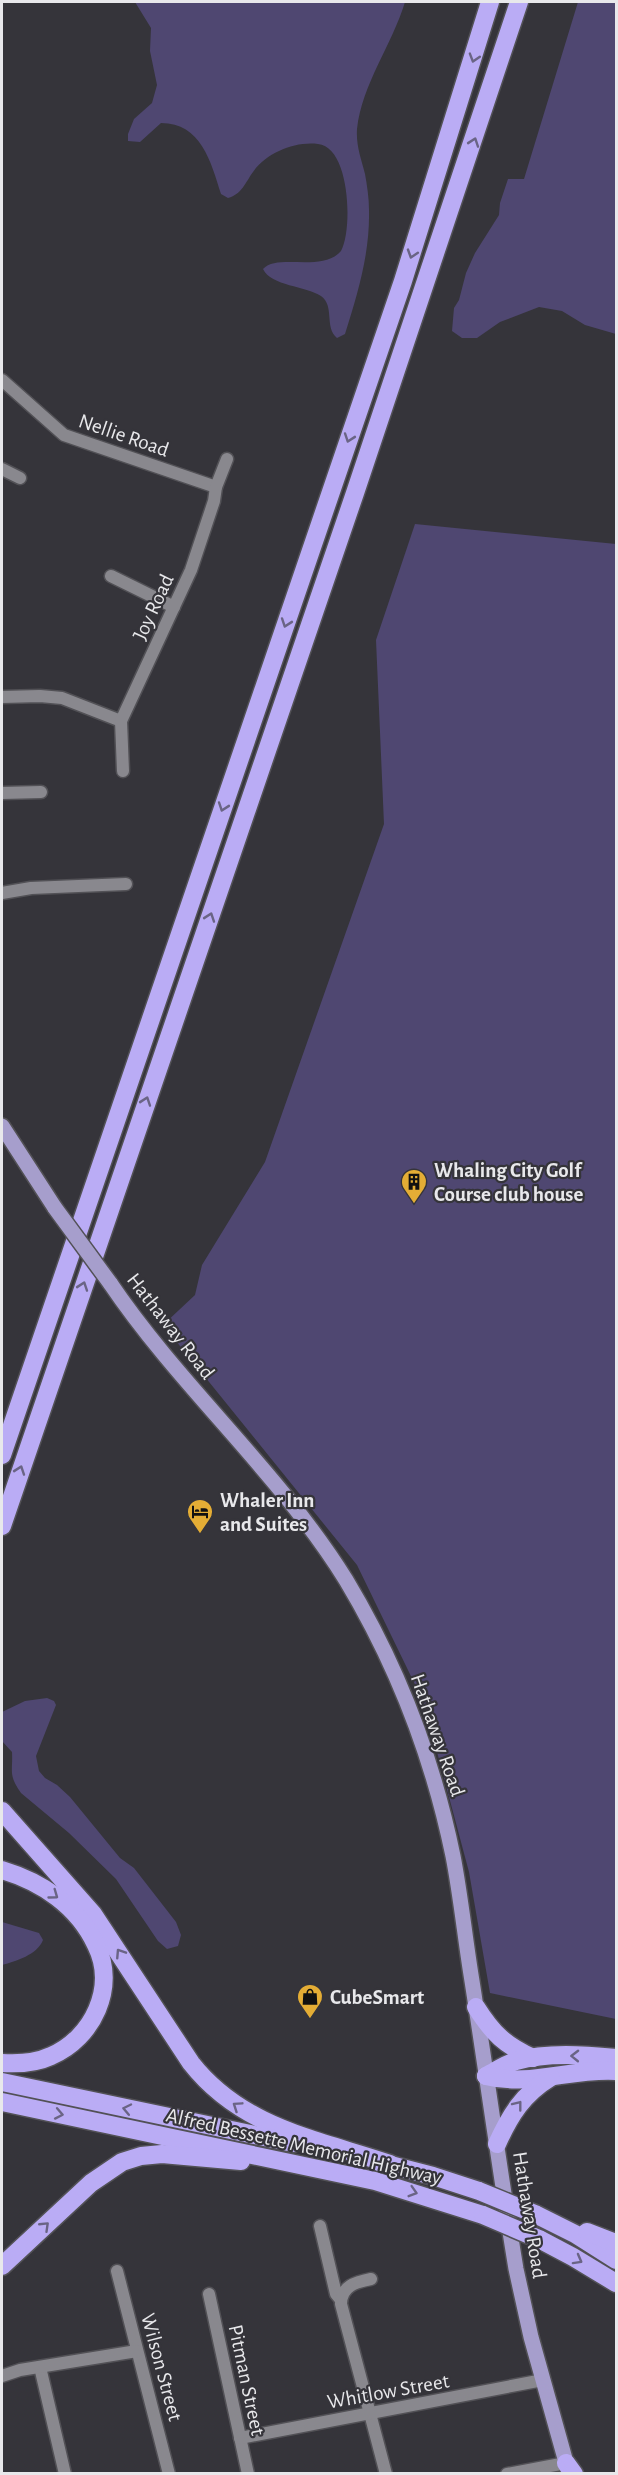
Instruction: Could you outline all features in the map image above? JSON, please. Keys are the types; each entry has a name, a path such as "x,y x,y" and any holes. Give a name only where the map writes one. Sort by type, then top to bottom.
{"highway":[{"path":"2,1455 403,281 490,2"},
{"path":"2,1526 355,493 519,2"},
{"path":"2,1811 93,1914 191,2063 210,2085 247,2113 278,2128 390,2164"},
{"path":"2,1870 44,1888 75,1913 97,1947 104,1973 96,2013 82,2035 72,2044 36,2061 2,2063"},
{"path":"476,2007 505,2044 533,2058"},
{"path":"486,2076 514,2062 533,2058 616,2058"},
{"path":"486,2076 514,2081 587,2071 616,2072"},
{"path":"497,2144 518,2104 552,2076"},
{"name":"Alfred Bessette Memorial Highway","path":"2,2082 390,2164 479,2191 539,2216 616,2260"},
{"name":"Alfred Bessette Memorial Highway","path":"2,2102 370,2180 483,2215 538,2239 590,2266 616,2283"},
{"path":"2,2266 102,2174 122,2162 141,2156 186,2155 370,2180"},
{"path":"539,2216 616,2243"}],"main road":[{"name":"Hathaway Road","path":"2,1126 8,1150 56,1208 141,1326 312,1530 346,1581 377,1637 406,1699 435,1783 453,1858 516,2268 543,2380 570,2470"}],"street":[{"name":"Nellie Road","path":"2,380 64,435 216,486"},
{"name":"Joy Road","path":"123,771 121,721 191,570 214,501 216,486 227,459"},
{"path":"2,469 20,478"},
{"path":"111,576 174,607"},
{"path":"2,696 62,698 121,721"},
{"path":"2,793 41,792"},
{"path":"2,892 31,888 126,884"},
{"path":"320,2226 336,2294 341,2300 386,2474"},
{"name":"Wilson Street","path":"117,2271 170,2474"},
{"path":"341,2300 349,2286 370,2279"},
{"name":"Pitman Street","path":"209,2294 248,2474"},
{"path":"2,2376 20,2370 137,2351"},
{"path":"40,2367 65,2474"},
{"name":"Whitlow Street","path":"240,2438 543,2380"},
{"path":"507,2474 570,2470"}],"shaded area":[{"path":"135,2 405,2 371,80 360,112 357,141 369,205 368,242 345,334 337,338 333,333 328,305 321,296 273,279 263,269 279,263 323,261 341,251 345,240 347,208 343,173 337,159 329,149 318,144 300,144 282,150 265,159 240,191 228,198 221,194 202,146 186,130 175,125 161,123 140,142 128,141 128,134 134,119 152,103 157,85 150,51 151,28"},
{"path":"578,2 616,2 616,334 585,325 562,311 539,307 500,322 477,338 462,338 452,331 454,308 459,300 466,273 475,253 499,215 500,203 508,179 524,179"},
{"path":"415,524 616,544 616,2019 490,1993 469,1872 424,1703 357,1565 163,1325 195,1295 202,1265 265,1162 384,824 376,640"},
{"path":"47,1698 54,1701 56,1705 36,1756 39,1771 70,1797 120,1858 134,1868 176,1922 181,1935 178,1946 167,1949 158,1941 116,1879 69,1833 21,1793 14,1782 12,1752 2,1741 2,1712 25,1701"},
{"path":"2,1922 39,1933 43,1940 36,1950 2,1965"}],"place":[{"name":"Whaling City Golf Course club house","path":"414,1205"},
{"name":"Whaler Inn and Suites","path":"200,1535"},
{"name":"CubeSmart","path":"310,2020"}]}
